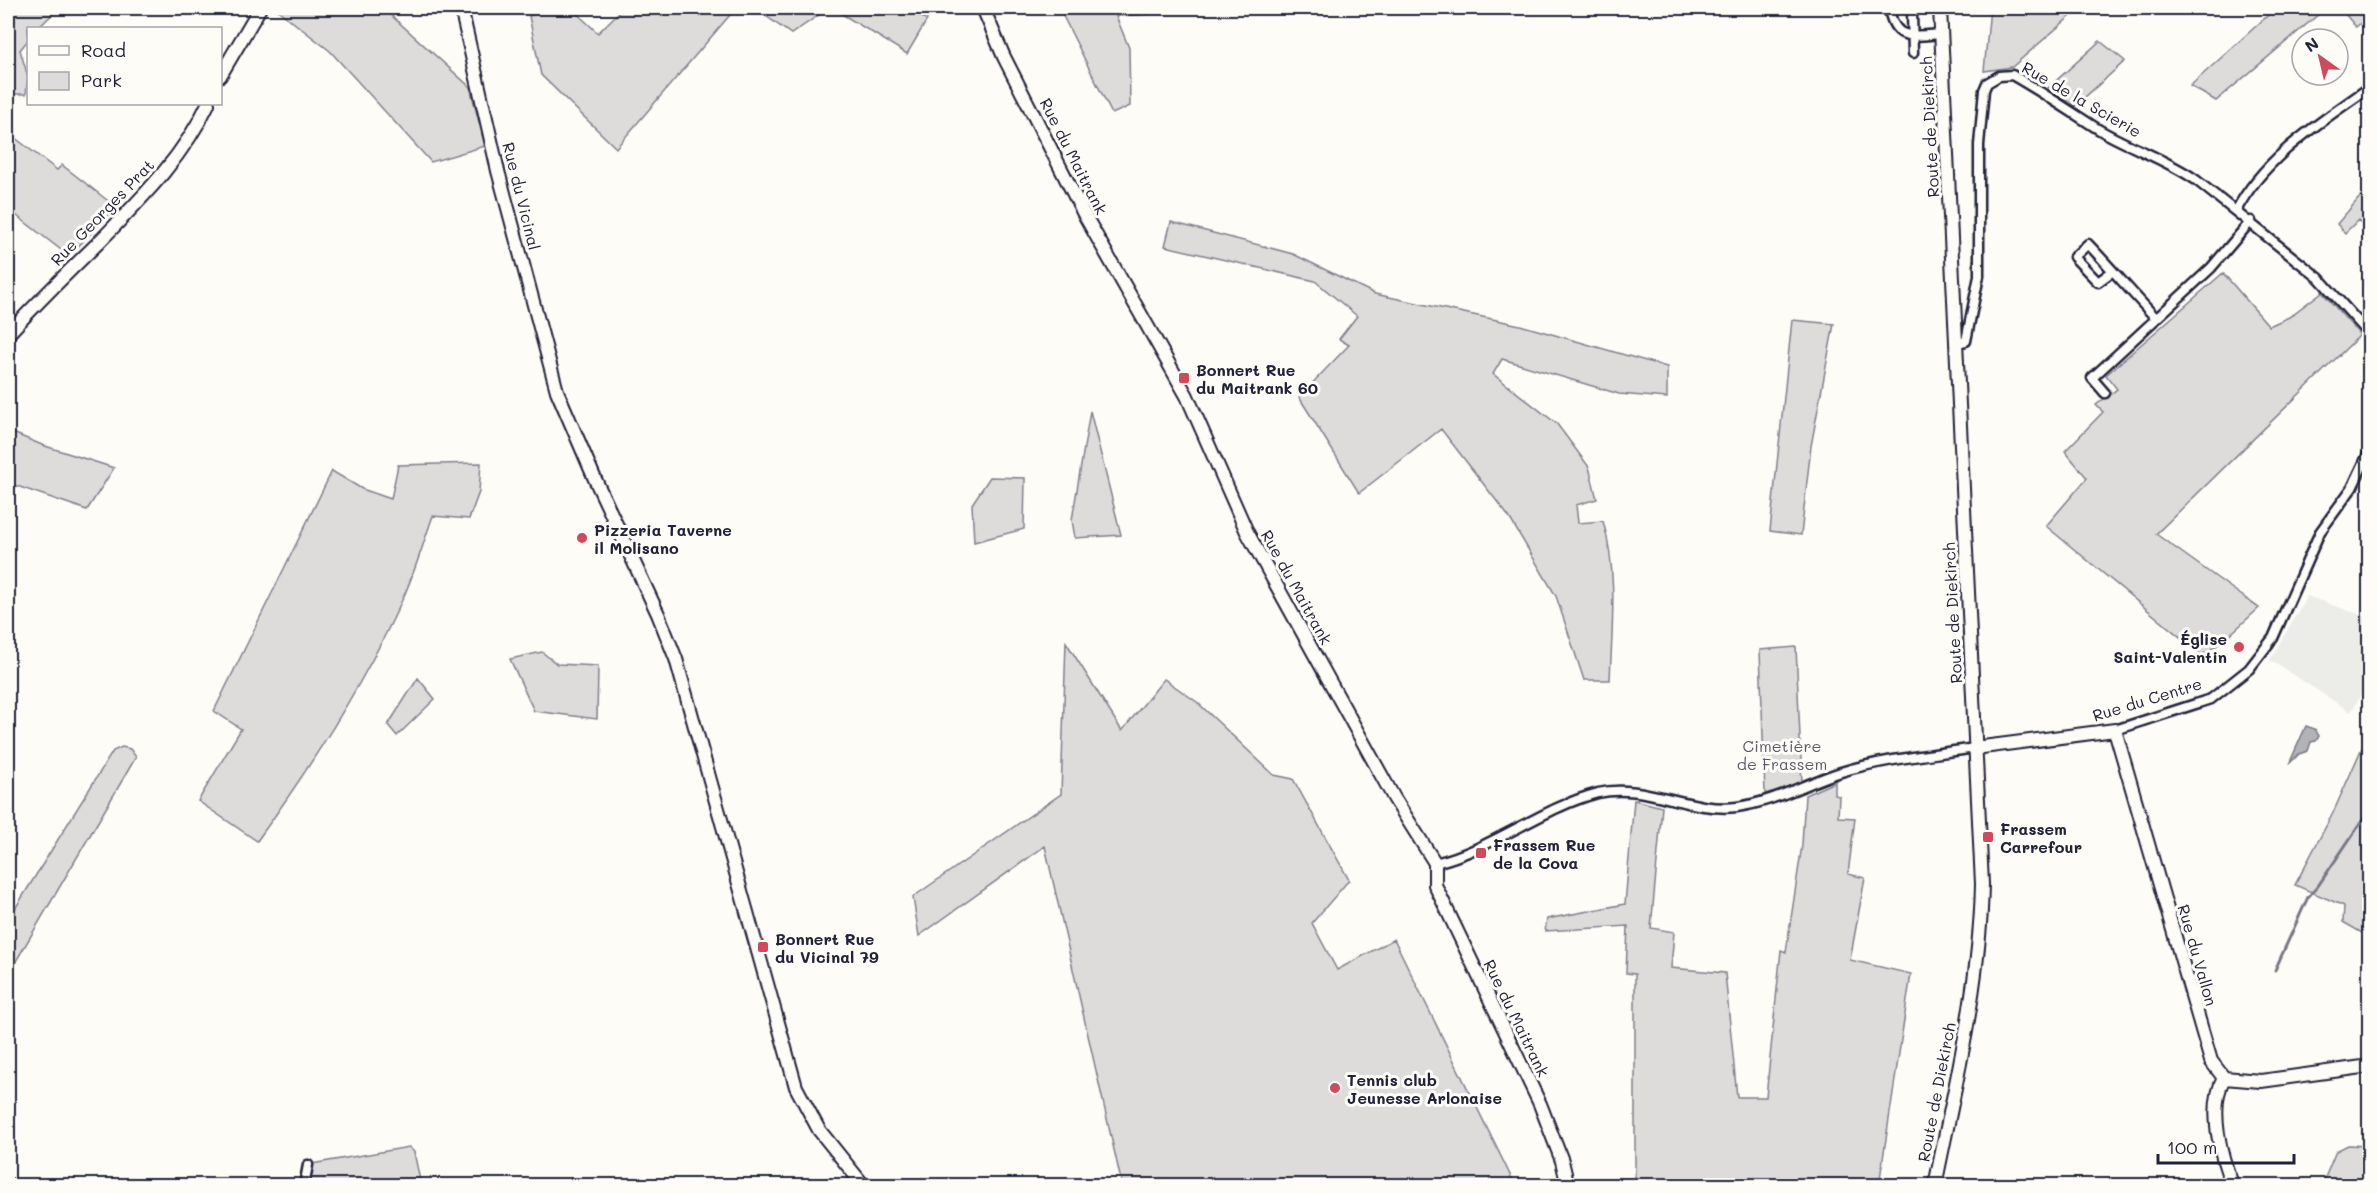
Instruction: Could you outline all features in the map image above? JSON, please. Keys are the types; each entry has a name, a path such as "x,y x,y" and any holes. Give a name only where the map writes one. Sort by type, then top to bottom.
{"street":[{"name":"Rue du Vicinal","path":"461,8 498,171 558,391 589,466 658,614 676,659 796,1087 819,1130 864,1185"},
{"name":"Rue du Maitrank","path":"983,8 1007,63 1084,214 1186,396 1247,531 1394,798 1435,863 1436,885 1540,1104 1562,1161 1568,1185"},
{"name":"Route de Diekirch","path":"1889,8 1891,22 1899,31 1914,36 1941,34"},
{"name":"Route de Diekirch","path":"1935,1185 1974,990 1981,933 1982,884 1940,8"},
{"path":"222,72 253,10"},
{"name":"Route de Diekirch","path":"1912,12 1913,53"},
{"name":"Rue de la Scierie","path":"1955,345 1966,341 1979,276 1979,145 1984,90 1987,83 1999,76 2012,75 2061,103 2099,129 2178,167 2236,211"},
{"path":"2370,87 2306,133 2259,175 2236,211 2251,220 2319,278 2370,335"},
{"name":"Rue Georges Prat","path":"8,334 128,212 168,167 191,136 207,105"},
{"path":"2105,393 2092,378 2155,317 2211,268 2251,220"},
{"path":"2113,271 2098,282 2074,257 2088,244 2113,271 2155,317"},
{"name":"Rue du Centre","path":"1975,748 2115,730 2211,699 2249,669 2273,638 2320,532 2352,488 2370,450"},
{"name":"Rue du Vallon","path":"2115,730 2211,1061 2224,1078"},
{"path":"1435,863 1495,840 1568,804 1611,790 1637,792 1700,807 1740,807 1796,791 1841,772 1975,748"},
{"path":"2233,1185 2222,1159 2218,1129 2218,1090 2224,1078 2261,1081 2370,1066"},
{"path":"304,1185 308,1166"}],"shaded area":[{"path":"2307,596 2369,618 2369,681 2351,712 2270,660"},
{"path":"2306,726 2315,729 2319,736 2316,741 2311,742 2308,751 2299,754 2289,764"}],"green space":[{"path":"8,8 59,8 39,27 27,27 27,41 20,50 27,74 26,94 8,94"},
{"path":"275,8 383,8 470,87 485,146 431,162 330,51"},
{"path":"554,8 571,8 598,33 623,8 736,8 616,148 541,75 529,16"},
{"path":"755,8 829,8 791,34"},
{"path":"832,8 907,8 927,20 907,54"},
{"path":"1074,8 1149,8 1150,14 1116,16 1129,48 1130,106 1112,114 1063,16"},
{"path":"1990,8 2080,8 2012,67 1984,71"},
{"path":"2276,8 2326,8 2304,27 2290,27 2290,38 2216,101 2190,86"},
{"path":"2340,8 2369,8 2369,16 2356,27"},
{"path":"2100,41 2125,61 2075,106 2047,89"},
{"path":"10,134 57,170 62,165 116,207 69,256 8,209 8,138"},
{"path":"2360,197 2369,198 2369,218 2362,224 2358,220 2345,233 2337,224"},
{"path":"1171,222 1293,254 1375,294 1520,325 1667,367 1667,398 1619,394 1502,359 1493,374 1557,424 1589,467 1597,499 1576,505 1578,523 1603,521 1608,541 1613,600 1610,680 1584,680 1556,596 1509,517 1441,429 1359,493 1299,397 1349,345 1339,339 1357,316 1315,281 1165,246"},
{"path":"2223,273 2269,326 2289,317 2322,292 2360,335 2156,534 2259,608 2222,642 2202,655 2046,526 2087,478 2065,451 2103,412 2096,405 2117,389 2106,375"},
{"path":"1792,320 1834,324 1811,446 1801,535 1770,531"},
{"path":"1090,411 1121,535 1075,538 1072,520"},
{"path":"8,431 42,445 114,468 87,510 8,483"},
{"path":"481,463 479,492 469,519 433,516 415,568 388,630 317,753 257,841 198,801 241,729 214,711 332,471 362,489 391,499 398,465"},
{"path":"990,477 1025,478 1024,529 974,542 972,504"},
{"path":"1066,642 1122,731 1164,679 1197,702 1274,775 1293,779 1349,880 1312,923 1337,970 1394,939 1515,1185 1122,1185 1045,846 919,936 913,897 1061,794"},
{"name":"Cimetière de Frassem","path":"1796,647 1802,783 1765,794 1760,650"},
{"path":"542,652 557,664 598,666 597,719 534,711 510,659"},
{"path":"418,678 435,699 397,736 388,725"},
{"path":"2369,732 2369,937 2343,922 2344,906 2295,885 2333,813"},
{"path":"122,747 130,749 136,757 15,963 8,967 8,920 113,751"},
{"path":"1835,782 1835,795 1839,796 1838,817 1855,818 1848,874 1865,878 1850,960 1911,974 1879,1185 1635,1185 1635,974 1626,973 1628,926 1545,931 1547,919 1625,904 1634,800 1662,807 1651,928 1674,932 1671,968 1725,973 1737,1097 1766,1097 1781,950 1786,952 1802,845 1805,795"},
{"path":"2348,1145 2369,1146 2369,1185 2322,1185 2336,1151"},
{"path":"409,1147 414,1152 421,1185 299,1186 306,1165"}],"waterway":[{"path":"2275,970 2308,897 2318,886 2370,809"}],"place":[{"name":"Bonnert Rue du Maitrank 60","path":"1184,378"},
{"name":"Pizzeria Taverne il Molisano","path":"582,538"},
{"name":"Église Saint-Valentin","path":"2239,647"},
{"name":"Frassem Carrefour","path":"1988,837"},
{"name":"Frassem Rue de la Cova","path":"1481,853"},
{"name":"Bonnert Rue du Vicinal 79","path":"763,947"},
{"name":"Tennis club Jeunesse Arlonaise","path":"1335,1088"}]}
